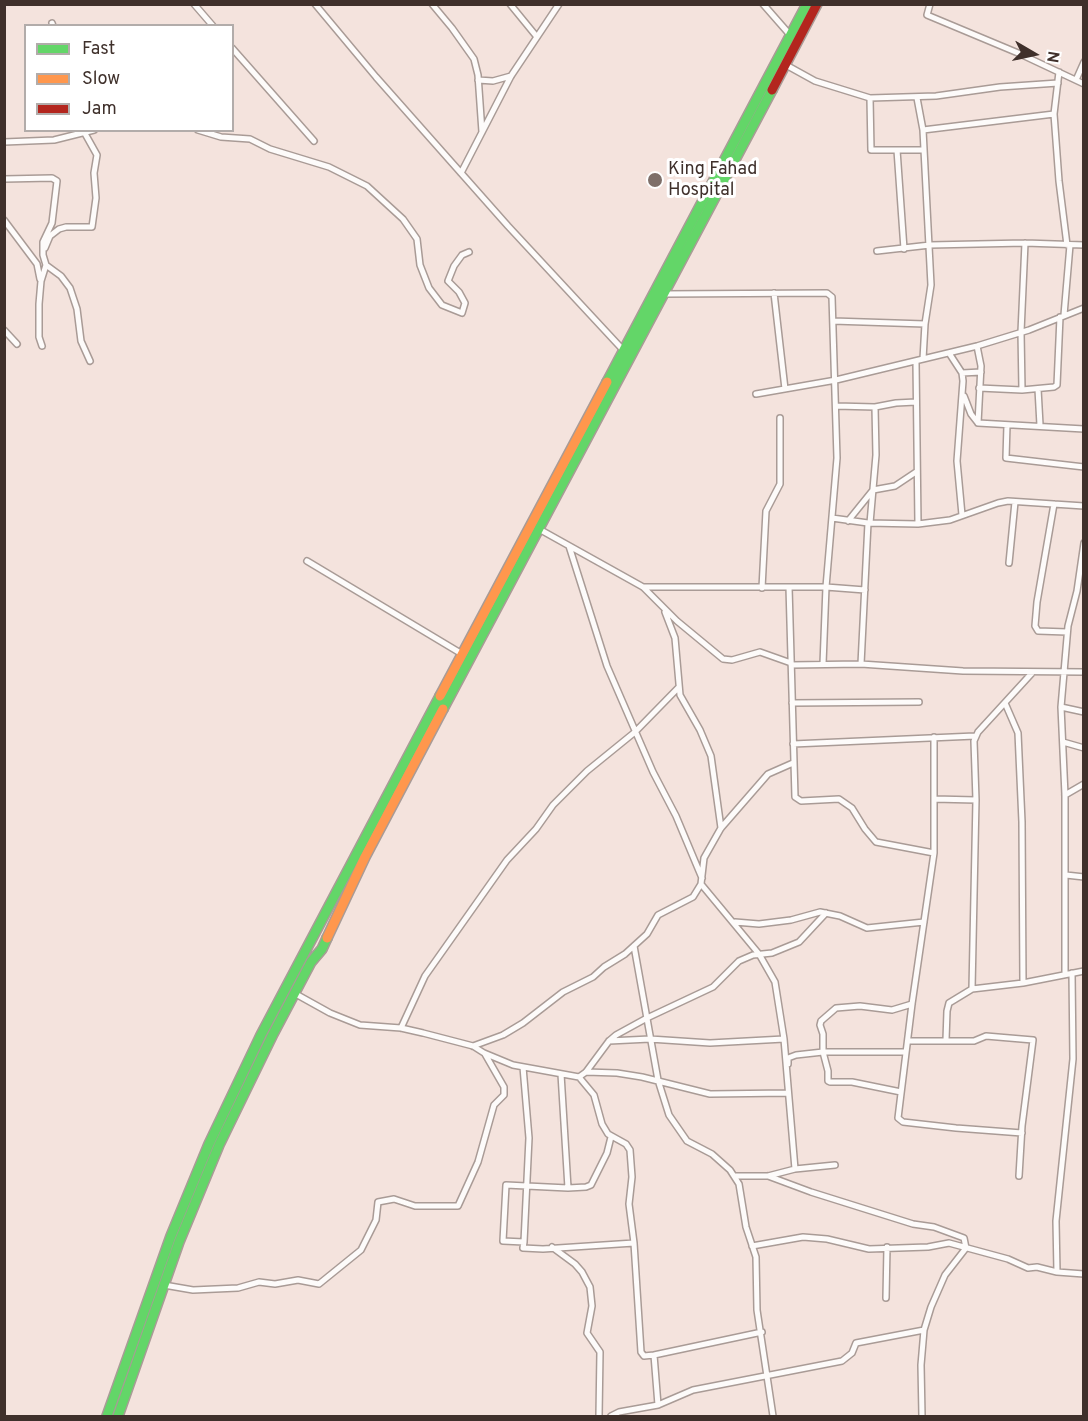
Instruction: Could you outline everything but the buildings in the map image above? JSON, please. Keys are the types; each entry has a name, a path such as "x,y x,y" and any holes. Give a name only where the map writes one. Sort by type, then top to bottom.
{"main road":[{"path":"118,1416 179,1242 219,1145 294,993 311,962 322,949 365,857 539,529 807,4"},
{"path":"107,1416 171,1236 209,1144 261,1035 462,654 627,354 664,294 817,4"}],"street":[{"path":"194,4 211,24"},
{"path":"315,4 461,173 627,354"},
{"path":"432,4 469,48 474,59 482,134"},
{"path":"510,4 537,37"},
{"path":"461,173 511,76 559,4"},
{"path":"763,4 791,36"},
{"path":"930,4 927,15 1018,53 1083,84"},
{"path":"234,50 314,141"},
{"path":"1076,80 1083,62"},
{"path":"786,65 815,81 870,98 917,98 1000,87 1058,83"},
{"path":"979,388 1022,390 1057,385 1069,245 1059,181 1054,114 1059,72"},
{"path":"478,80 493,81 511,76"},
{"path":"870,98 871,150 924,150"},
{"path":"917,98 923,130 931,285 923,359"},
{"path":"923,130 1054,114"},
{"path":"4,142 54,140 84,132 97,155 94,173 96,198 92,227 59,229 46,244 43,255"},
{"path":"205,132 221,137 250,139 270,149 329,167 367,186 403,219 417,239 420,265 429,288 442,305 462,313 465,303 459,292 448,281 454,266 462,255 469,252"},
{"path":"897,150 904,249"},
{"path":"4,179 52,178 57,181 52,223 43,242 46,265 41,281"},
{"path":"4,220 37,264 41,281 39,337 42,346"},
{"path":"1022,390 1021,332 1025,243"},
{"path":"877,251 930,245 1025,243 1083,245"},
{"path":"46,265 61,276 70,288 77,309 81,341 90,361"},
{"path":"774,293 784,389"},
{"path":"664,294 827,293 832,297 837,458 826,587 823,664"},
{"path":"756,394 836,380 977,346 1083,308"},
{"path":"833,321 925,324"},
{"path":"4,330 17,344"},
{"path":"977,346 981,372 978,423"},
{"path":"949,353 962,373 963,395 957,461 962,515"},
{"path":"916,362 918,524"},
{"path":"962,373 981,372"},
{"path":"1038,388 1040,425"},
{"path":"963,395 971,414 978,423 1083,429"},
{"path":"836,406 875,407 916,402"},
{"path":"861,664 869,523 876,455 875,407"},
{"path":"762,588 766,511 780,484 780,418"},
{"path":"1006,425 1006,458 1083,467"},
{"path":"848,521 873,490 895,486 916,472"},
{"path":"1009,562 1015,502"},
{"path":"832,518 869,523 918,524 950,520 998,503 1083,506"},
{"path":"1054,504 1035,626 1038,631 1067,632"},
{"path":"539,529 643,587 676,621 723,659 732,660 760,652 791,664 861,664 1032,673 1083,672"},
{"path":"569,546 607,666 635,732 676,816 701,881 759,954 775,982 784,1039 795,1169"},
{"path":"1057,1272 1056,1221 1073,1059 1061,707 1067,632 1080,591 1083,547"},
{"path":"307,561 462,654"},
{"path":"643,587 826,587 865,590"},
{"path":"789,587 794,795 796,799 801,801 839,799 852,808 876,842 934,853"},
{"path":"660,605 669,620 675,638 680,695 700,730 711,756 721,828"},
{"path":"972,989 975,736 1032,673"},
{"path":"400,1028 425,976 507,860 536,830 554,805 587,771 635,732 678,687"},
{"path":"792,703 919,702"},
{"path":"1005,703 1018,733 1022,822 1023,982"},
{"path":"1061,707 1083,712"},
{"path":"793,744 975,736"},
{"path":"934,737 934,853 898,1118 903,1122 956,1128 1022,1132"},
{"path":"1063,742 1083,748"},
{"path":"473,1046 503,1035 523,1023 563,992 593,977 634,946 650,930 658,915 693,897 701,881 705,858 721,828 768,774 793,763"},
{"path":"1065,795 1083,783"},
{"path":"934,800 976,800"},
{"path":"1066,875 1083,877"},
{"path":"731,920 741,924 759,924 826,913 840,916 867,928 924,922"},
{"path":"579,1077 586,1072 609,1041 646,1018 713,987 740,961 759,954 772,953 799,942 826,913"},
{"path":"634,946 658,1080 669,1115 687,1141 712,1154 735,1176 739,1185 746,1227 757,1264 755,1292 773,1416"},
{"path":"946,1040 949,1003 972,989 1083,971"},
{"path":"294,993 330,1013 360,1025 400,1028 473,1046 513,1065 579,1077 594,1095 602,1124 611,1137 626,1144 630,1150 632,1177 629,1204 634,1243 641,1352 644,1356 654,1355 762,1332"},
{"path":"901,1092 852,1082 828,1081 820,1024 836,1008 860,1006 892,1010 912,1004"},
{"path":"908,1041 974,1041 986,1036 1033,1040 1019,1176"},
{"path":"609,1041 650,1039 710,1043 784,1039"},
{"path":"787,1082 788,1058 802,1053 906,1052"},
{"path":"164,1285 193,1290 238,1288 259,1282 275,1284 298,1280 319,1284 361,1250 376,1220 378,1203 394,1199 415,1206 458,1206 478,1162 494,1105 504,1095 504,1087 484,1053"},
{"path":"523,1067 529,1138 523,1248 634,1243"},
{"path":"586,1072 616,1072 710,1094 788,1093"},
{"path":"561,1074 568,1188"},
{"path":"524,1242 503,1241 506,1185 568,1188 591,1185 607,1153 611,1137"},
{"path":"735,1176 768,1176 795,1169 835,1166"},
{"path":"768,1176 913,1224 944,1230 964,1238 966,1248 945,1275 924,1330 921,1365 922,1416"},
{"path":"752,1246 803,1237 827,1239 869,1249 928,1247 943,1243 1008,1259 1028,1268 1037,1267 1057,1272 1083,1274"},
{"path":"552,1247 575,1264 590,1287 592,1306 587,1334 600,1352 599,1416"},
{"path":"886,1298 887,1247"},
{"path":"611,1416 658,1405 693,1390 842,1360 852,1353 856,1343 924,1330"},
{"path":"654,1355 658,1405"}],"traffic: fast":[{"path":"607,382 807,4"},
{"path":"443,709 772,90"},
{"path":"107,1416 171,1236 209,1144 261,1035 440,696"},
{"path":"118,1416 179,1242 219,1145 273,1034 311,962 322,949 327,938"}],"traffic: slow":[{"path":"440,696 607,382"},
{"path":"327,938 365,857 443,709"}],"traffic: jam":[{"path":"772,90 817,4"}],"place":[{"name":"King Fahad Hospital","path":"655,180"}]}
